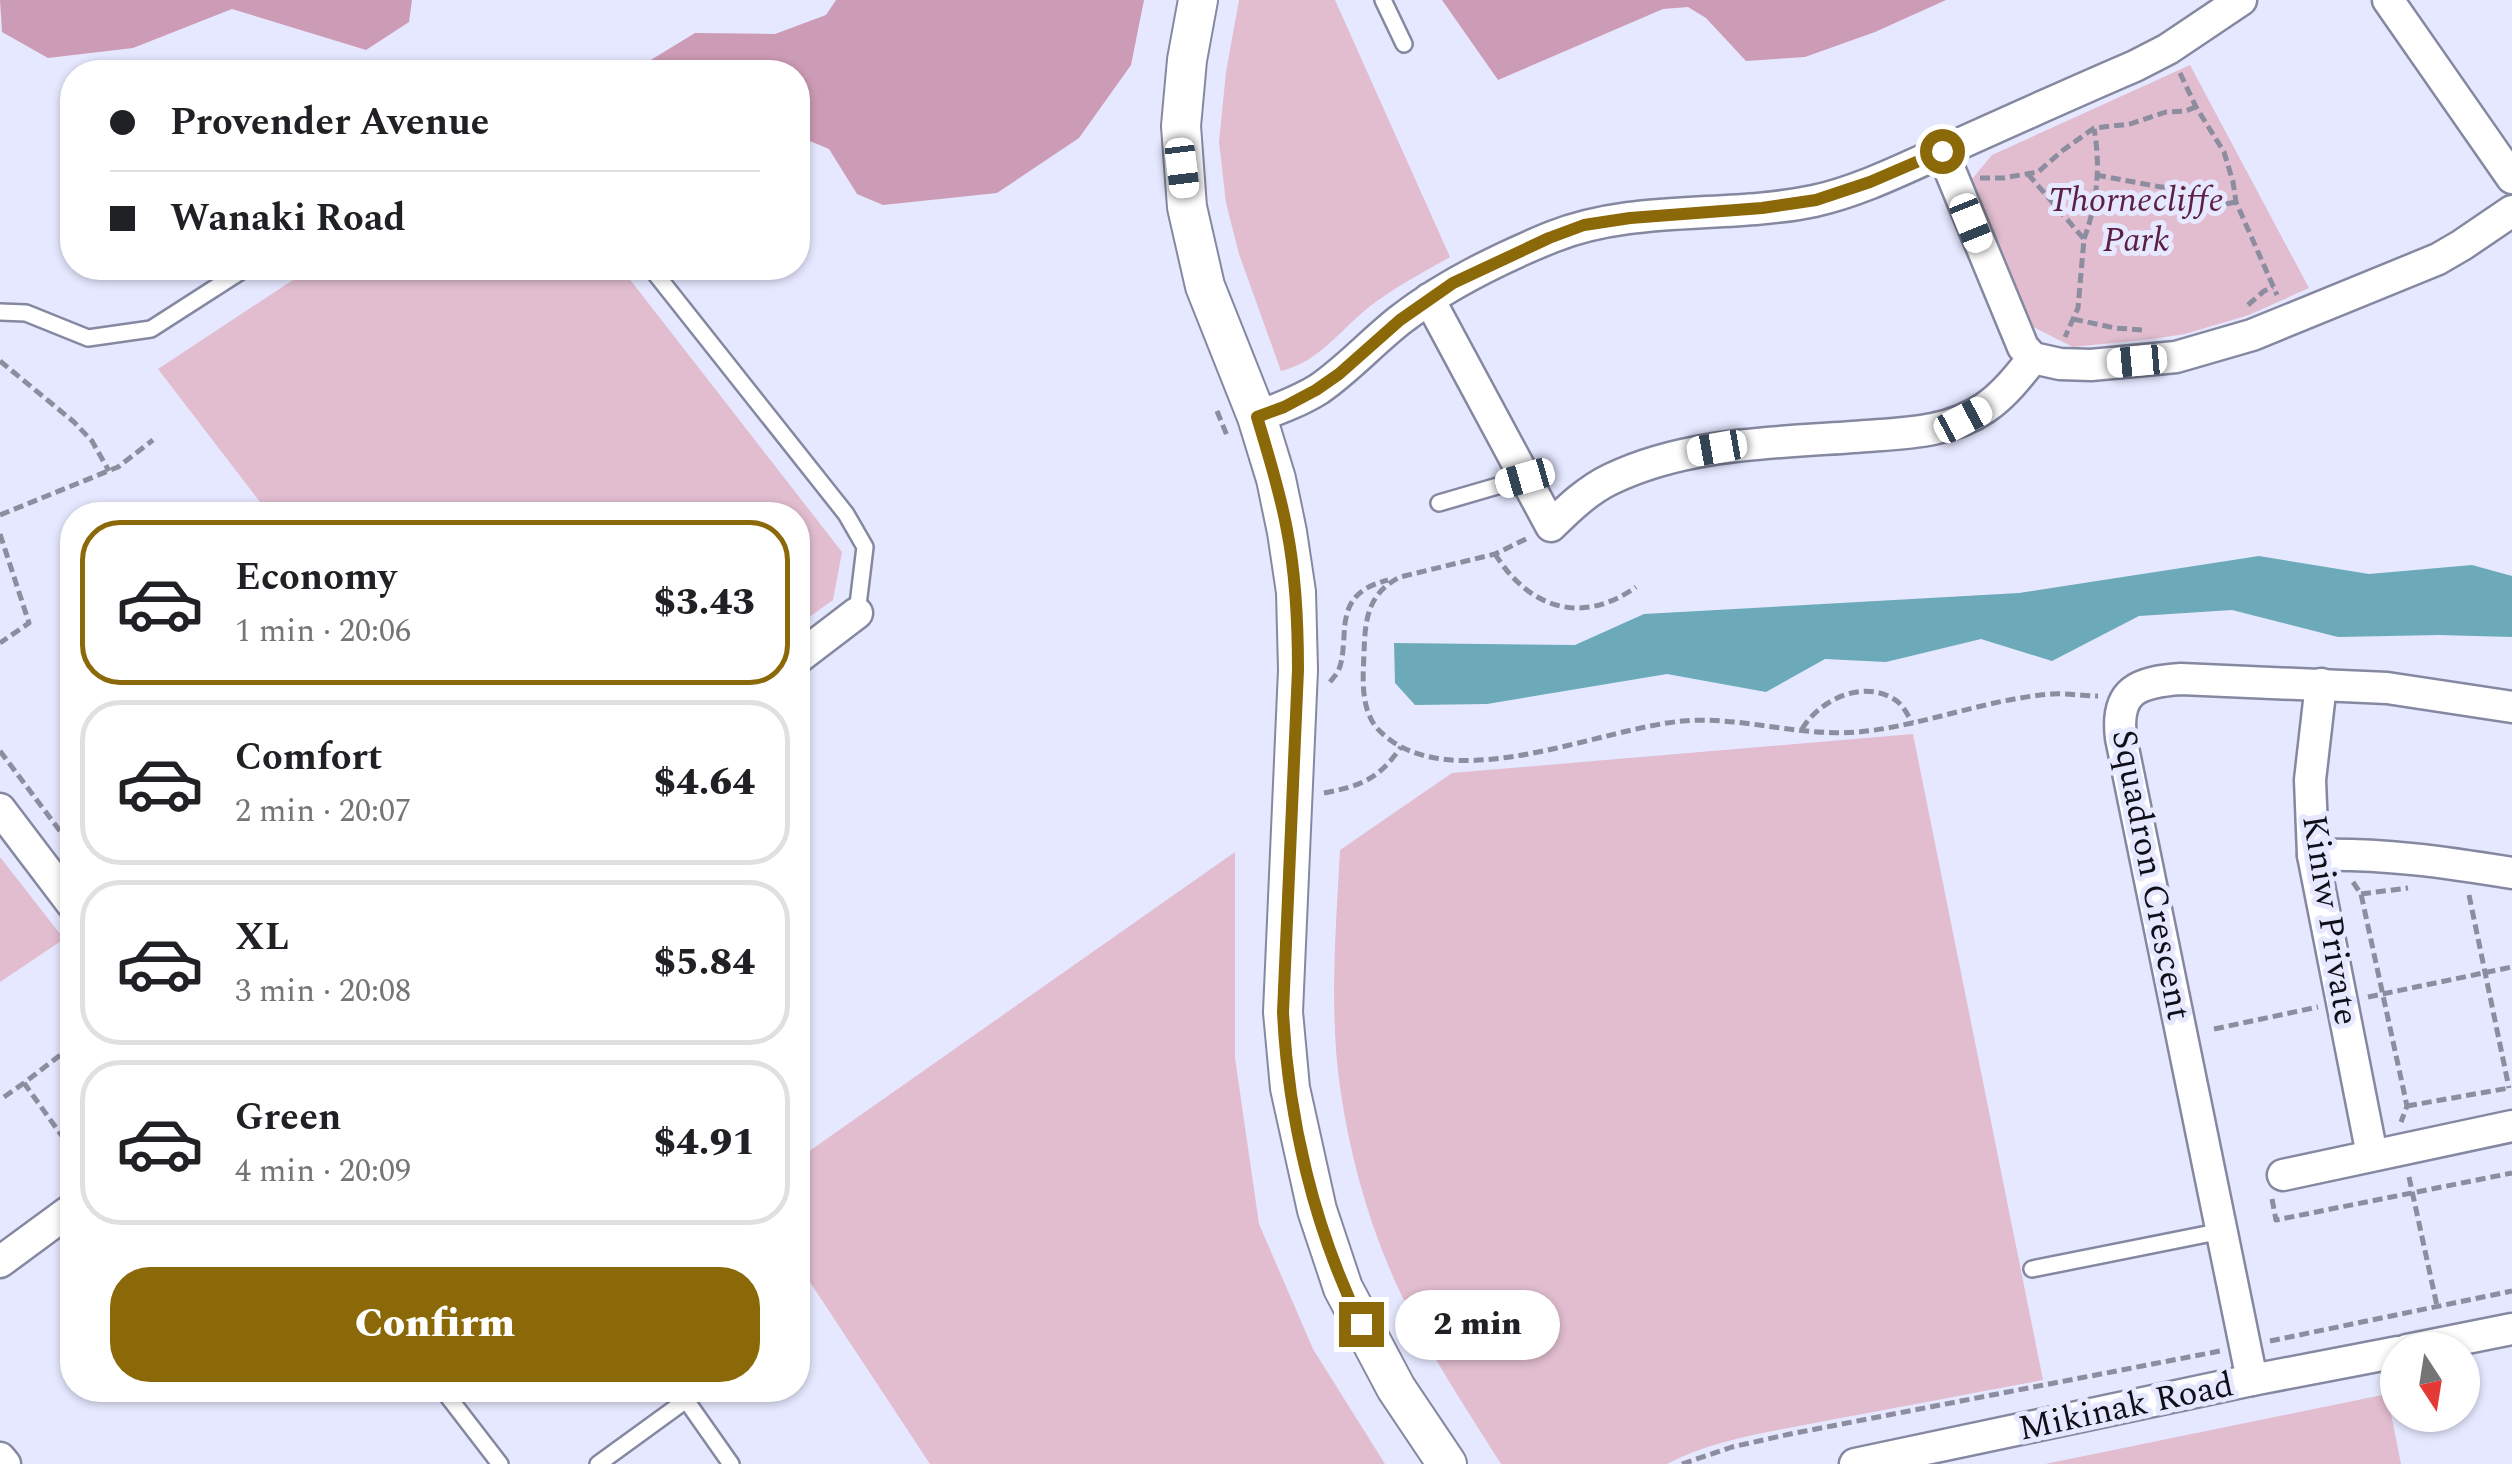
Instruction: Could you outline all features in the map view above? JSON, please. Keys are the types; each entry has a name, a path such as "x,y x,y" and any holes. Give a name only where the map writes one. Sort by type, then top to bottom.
{"street":[{"path":"1198,0 1180,126 1187,207 1205,286 1257,417 1276,479 1288,532 1298,632 1283,1012 1290,1088 1317,1210 1343,1288 1396,1388 1447,1464"},
{"path":"1257,417 1316,390 1400,320 1453,283 1584,225 1816,200 1870,182 1947,165 2168,49 2241,0"},
{"path":"2388,0 2512,178"},
{"path":"1947,165 2023,347 2046,361 2091,365 2176,357 2252,335 2438,259 2512,211"},
{"path":"1429,299 1551,526 1569,508 1611,479 1693,452 1917,432 1963,420 2046,361"},
{"path":"810,649 857,613"},
{"name":"Squadron Crescent","path":"2252,1380 2121,738 2120,708 2138,687 2155,681 2181,680 2387,688 2512,707"},
{"name":"Kiniw Private","path":"2322,684 2310,780 2372,1155"},
{"path":"0,809 60,888"},
{"path":"2324,854 2414,858 2512,873"},
{"path":"2283,1174 2512,1126"},
{"path":"0,1262 60,1218"},
{"path":"2480,1335 2512,1329"},
{"name":"Mikinak Road","path":"1855,1464 2380,1355"}],"lane":[{"path":"1384,0 1404,44"},
{"path":"0,312 26,314 88,338 151,329 227,280"},
{"path":"661,280 846,514 864,546 857,613"},
{"path":"1439,503 1525,478"},
{"path":"2032,1268 2222,1231"},
{"path":"453,1402 500,1464"},
{"path":"598,1464 683,1402"},
{"path":"687,1402 731,1464"},
{"path":"620,1448 632,1464"}],"path":[{"path":"2168,49 2196,107 2224,152 2236,202 2290,320"},
{"path":"1947,165 2003,178 2038,172 2094,128 2130,124 2196,107"},
{"path":"2046,361 2062,343 2078,308 2084,239 2097,183 2094,128"},
{"path":"2028,174 2084,239"},
{"path":"2096,174 2161,187 2182,187 2216,206 2236,202"},
{"path":"2242,310 2273,286"},
{"path":"2073,318 2115,328 2151,330"},
{"path":"0,361 92,440 110,471"},
{"path":"1216,406 1233,453"},
{"path":"0,515 118,468 153,440"},
{"path":"1330,682 1339,668 1344,624 1358,592 1400,577 1496,554 1551,526"},
{"path":"0,534 29,623 0,643"},
{"path":"1496,554 1515,580 1543,600 1561,607 1599,606 1636,588"},
{"path":"1400,577 1386,584 1370,606 1363,683 1371,720 1382,734 1419,755 1453,760 1502,757 1684,720 1856,732 2055,694 2099,696 2120,708"},
{"path":"1802,730 1820,708 1856,692 1892,698 1912,723"},
{"path":"1316,793 1350,788 1372,779 1388,766 1400,747"},
{"path":"0,751 60,830"},
{"path":"2324,854 2361,894 2407,1106 2400,1125 2403,1148 2436,1306"},
{"path":"2407,1106 2510,1088 2466,880"},
{"path":"4,1098 60,1055"},
{"path":"24,1083 60,1133"},
{"path":"2283,1174 2269,1183 2276,1220 2512,1172"},
{"path":"1682,1464 1790,1434 2512,1291"}],"green space":[{"path":"1239,0 1335,0 1450,257 1379,300 1307,360 1281,371 1239,254 1226,203 1219,142"},
{"name":"Thornecliffe Park","path":"2190,65 2309,288 2249,315 2185,334 2152,339 2073,347 2033,327 1972,179 1992,155"},
{"path":"293,280 630,280 803,502 260,502 158,369"},
{"path":"810,511 842,552 833,600 810,616"},
{"path":"1913,734 2043,1380 1747,1436 1667,1464 1501,1464 1435,1358 1400,1292 1370,1218 1355,1166 1340,1087 1335,1028 1340,850 1452,773"},
{"path":"1235,852 1235,1058 1259,1224 1313,1349 1385,1464 930,1464 810,1282 810,1151"},
{"path":"0,857 60,934 60,942 0,982"},
{"path":"2380,1395 2380,1432 2395,1432 2401,1464 2045,1464"}],"shaded area":[{"path":"0,0 412,0 409,22 366,50 232,9 133,48 48,58 2,32"},
{"path":"836,0 1144,0 1131,65 1079,138 997,193 883,205 857,194 829,149 810,141 810,60 651,60 695,33 775,34 826,15"},
{"path":"1442,0 1946,0 1875,32 1805,57 1746,61 1706,18 1688,7 1663,9 1498,80"}],"water":[{"path":"2259,556 2369,574 2472,565 2512,576 2512,637 2338,637 2232,610 2139,616 2052,661 1981,639 1886,662 1825,659 1766,692 1667,674 1487,704 1415,705 1395,683 1394,643 1575,645 1644,614 2019,593"}],"route":[{"path":"1361,1324 1343,1288 1317,1210 1285,1050 1283,1012 1298,632 1288,532 1257,417 1316,390 1400,320 1453,283 1549,238 1584,225 1630,218 1816,200 1942,151"}]}
